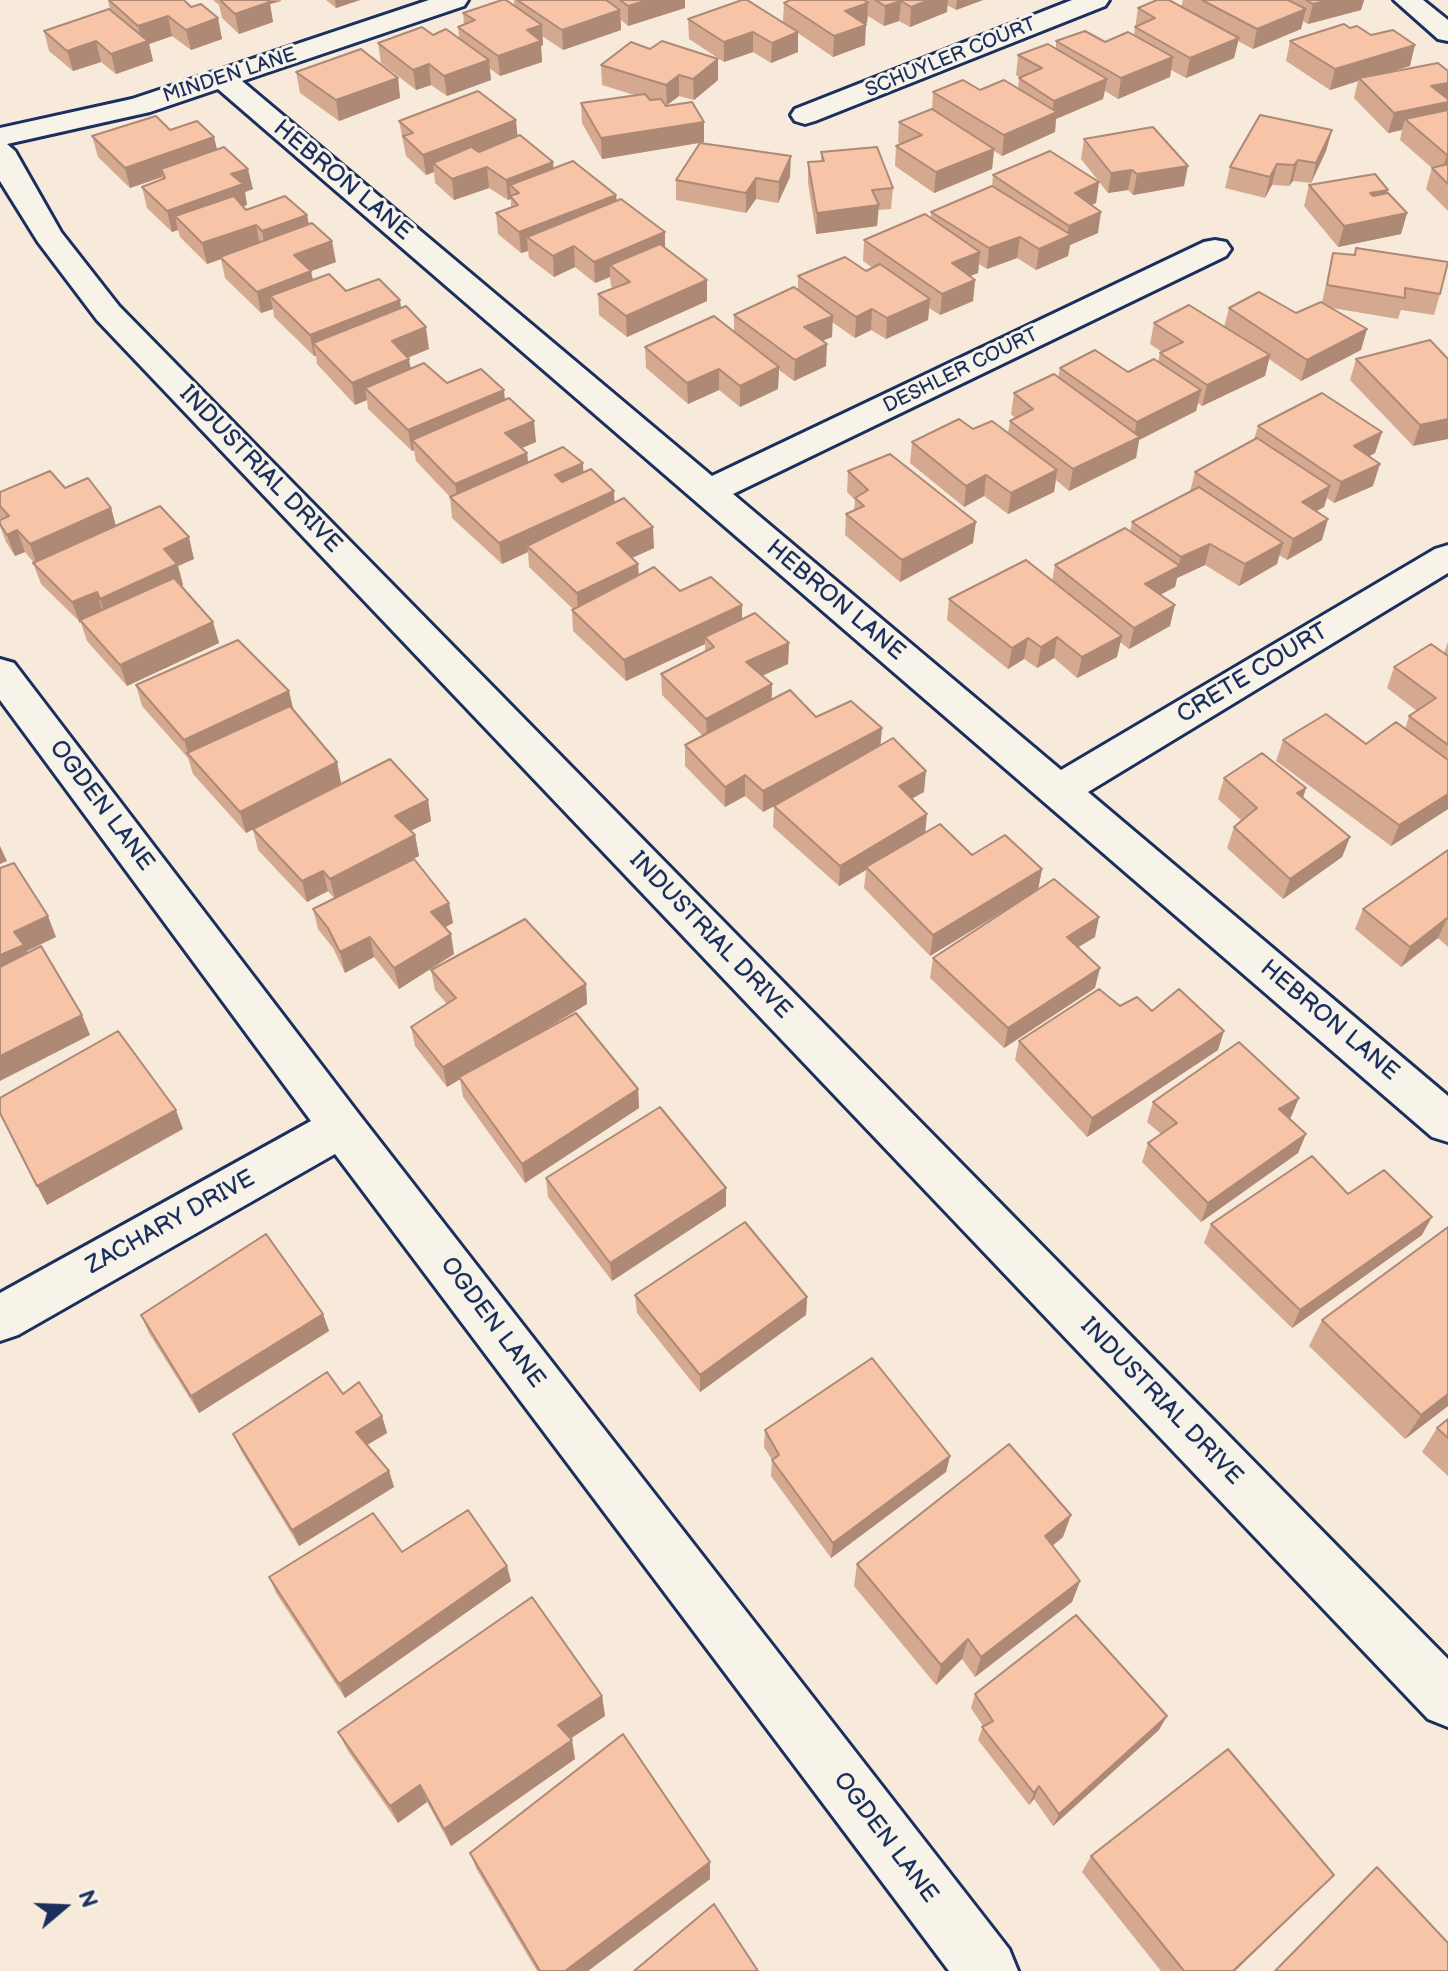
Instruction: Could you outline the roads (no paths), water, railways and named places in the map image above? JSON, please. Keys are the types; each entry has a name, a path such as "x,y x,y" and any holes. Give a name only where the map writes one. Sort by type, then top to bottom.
{"street":[{"name":"MINDEN LANE","path":"0,137 140,106 455,0"},
{"name":"SCHUYLER COURT","path":"805,115 1096,0"},
{"path":"1407,0 1448,33"},
{"name":"HEBRON LANE","path":"223,79 1448,1123"},
{"name":"INDUSTRIAL DRIVE","path":"0,151 19,191 58,253 108,313 1448,1699"},
{"name":"DESHLER COURT","path":"707,492 1215,249"},
{"name":"CRETE COURT","path":"1058,791 1448,557"},
{"name":"OGDEN LANE","path":"0,672 342,1127 987,1971"},
{"name":"ZACHARY DRIVE","path":"0,1319 342,1127"}]}
